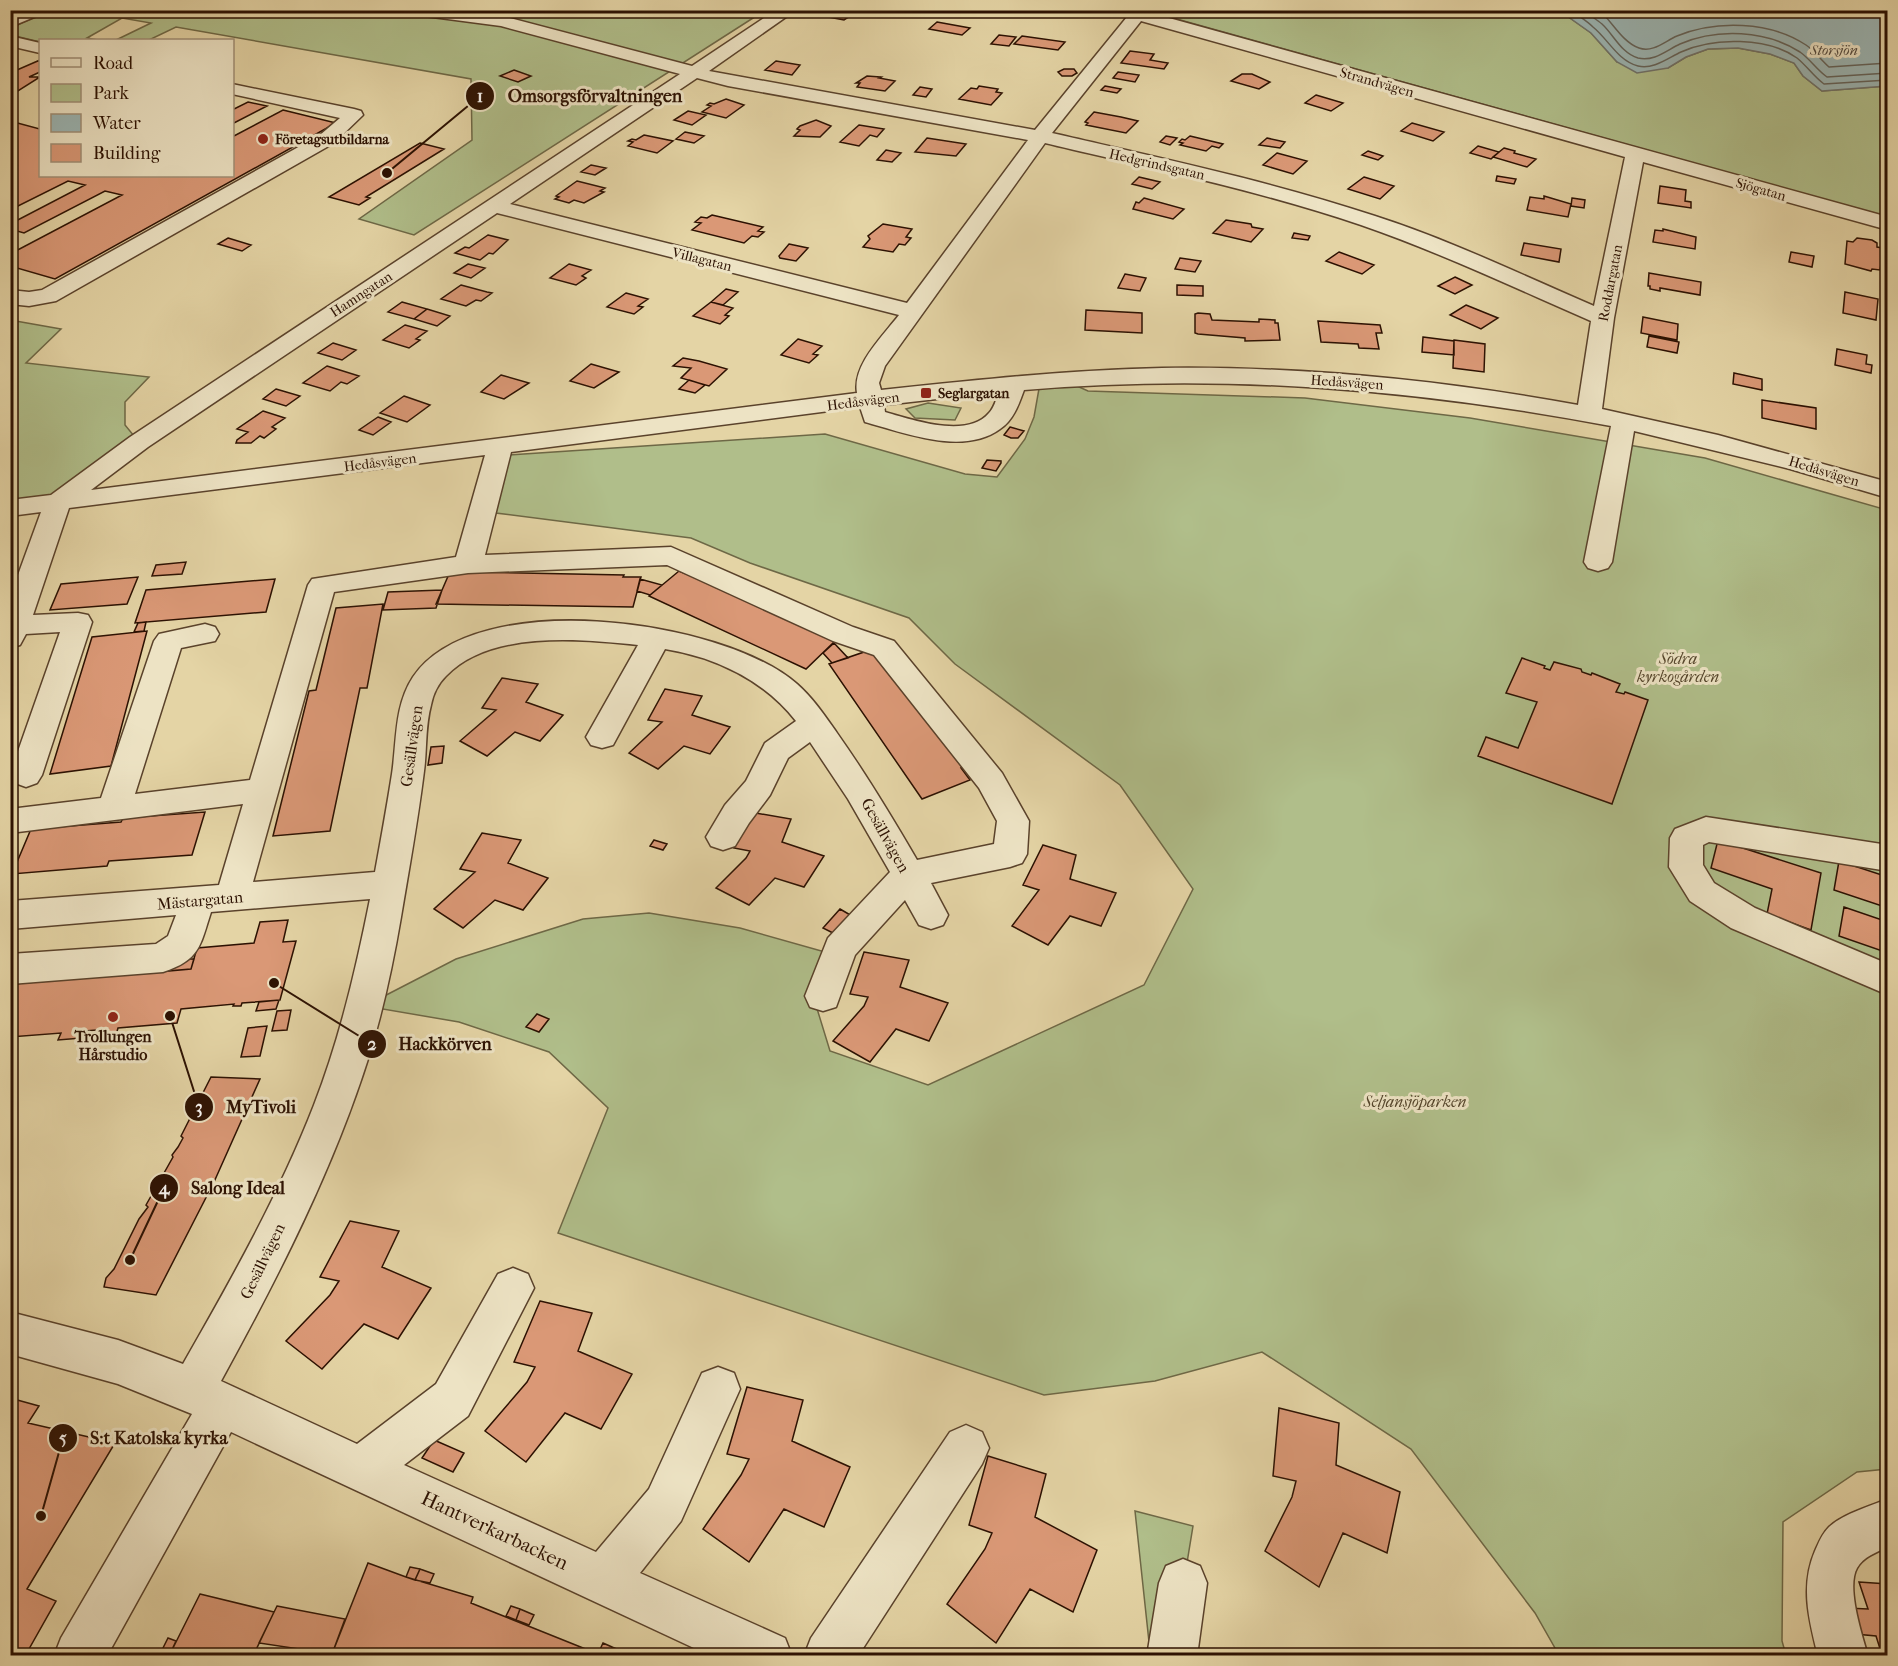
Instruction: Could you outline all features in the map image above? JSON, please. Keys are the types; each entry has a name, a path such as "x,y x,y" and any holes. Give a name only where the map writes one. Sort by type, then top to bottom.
{"street":[{"path":"10,21 38,10"},
{"name":"Hedgrindsgatan","path":"417,10 508,16 694,73 1040,136 1227,180 1367,220 1433,245 1603,318"},
{"name":"Hamngatan","path":"58,502 132,446 788,10"},
{"path":"1015,383 1004,410 992,425 960,436 874,417 867,382 873,366 911,311 1129,13"},
{"name":"Strandvägen","path":"1129,13 1635,154"},
{"path":"10,42 39,48"},
{"path":"10,297 29,299 48,296 314,147 354,116 234,89"},
{"name":"Sjögatan","path":"1635,154 1887,224"},
{"name":"Roddargatan","path":"1589,412 1603,318 1635,154"},
{"name":"Villagatan","path":"494,207 911,311"},
{"name":"Hedåsvägen","path":"10,508 869,399 1015,383 1164,375 1280,378 1447,390 1589,412 1745,448 1887,490"},
{"path":"1598,562 1624,420"},
{"path":"468,564 500,447"},
{"path":"26,775 78,622 13,632 58,502"},
{"path":"232,897 322,585 468,564 671,556 843,634 884,648 991,781 1013,821 1010,854 908,875 840,948 823,996"},
{"name":"Gesällvägen","path":"207,1397 256,1277 320,1139 344,1074 364,1006 390,884 411,750 416,702 423,687 443,661 476,644 502,636 601,631 656,638 707,650 736,661 783,689 814,724 864,795 931,915"},
{"path":"114,808 169,641 206,634"},
{"path":"602,737 656,638"},
{"path":"723,837 737,814 759,787 776,751 814,724"},
{"path":"10,821 262,790"},
{"path":"1887,858 1706,829 1687,838 1686,867 1702,892 1743,918 1887,980"},
{"name":"Mästargatan","path":"10,915 390,884"},
{"path":"10,969 163,958 183,945 198,900"},
{"path":"362,1469 452,1400 513,1288"},
{"name":"Hantverkarbacken","path":"10,1333 131,1367 207,1397 767,1656"},
{"path":"604,1580 665,1505 717,1389"},
{"path":"80,1656 207,1397"},
{"path":"829,1656 966,1448"},
{"path":"1843,1656 1828,1598 1836,1553 1848,1542 1887,1522"},
{"path":"1172,1656 1183,1583"}],"green space":[{"path":"50,10 764,11 414,235 359,219 472,140 471,79 176,27 151,39 118,39 151,23 122,18 87,38 92,39 39,39 39,42 11,35 11,28"},
{"path":"1148,11 1560,11 1591,33 1617,62 1668,68 1686,57 1708,49 1738,48 1770,54 1794,63 1803,76 1822,91 1887,86 1887,217"},
{"path":"10,320 61,329 26,363 149,377 125,402 125,425 139,442 58,502 11,508"},
{"name":"Seljansjöparken","path":"1068,382 1088,391 1305,398 1470,418 1705,458 1887,510 1887,1469 1857,1472 1783,1522 1782,1641 1786,1655 1559,1655 1535,1613 1411,1449 1262,1352 1155,1381 1044,1395 558,1233 608,1108 549,1052 459,1022 365,1006 456,959 583,919 649,913 740,928 825,952 811,989 830,1051 928,1085 1144,985 1193,889 1120,785 955,664 909,618 750,563 691,538 496,513 509,455 825,434 965,474 997,477 1025,439 1034,417 1040,383"},
{"path":"928,403 961,408 955,420 915,418 906,409"},
{"path":"1135,1511 1193,1526 1174,1642 1149,1642"}],"water":[{"name":"Storsjön","path":"1560,11 1887,11 1887,86 1822,91 1803,76 1794,63 1770,54 1738,48 1708,49 1686,57 1668,68 1637,73 1617,62 1591,33"}],"building":[{"path":"825,10 847,10 855,13 844,20 818,15"},
{"path":"937,22 970,28 962,35 929,29"},
{"path":"999,35 1016,37 1009,46 991,44"},
{"path":"1022,36 1065,42 1058,50 1014,44"},
{"path":"1130,51 1154,54 1150,60 1168,63 1164,69 1121,63"},
{"path":"39,60 39,72 29,77 39,78 10,96 10,73"},
{"path":"776,61 800,65 792,75 765,70"},
{"path":"1064,69 1074,69 1077,73 1072,76 1062,76 1058,72"},
{"path":"514,70 531,76 518,82 500,76"},
{"path":"1118,72 1139,75 1135,82 1113,78"},
{"path":"1242,74 1252,74 1270,82 1259,89 1231,81"},
{"path":"867,76 895,81 885,91 857,87 860,83 856,83"},
{"path":"979,86 998,89 996,92 1002,93 991,105 959,99 971,88 977,89"},
{"path":"1105,86 1121,89 1117,93 1101,90"},
{"path":"920,87 932,89 926,97 913,95"},
{"path":"1316,95 1343,103 1331,111 1305,103"},
{"path":"726,99 744,105 726,118 702,112 711,106 707,105 710,103 714,104"},
{"path":"248,102 267,106 234,123 234,109"},
{"path":"283,110 336,123 55,279 10,266 10,254 122,195 105,191 24,233 10,229 10,224 85,185 68,181 10,210 10,169 16,166 10,165 10,121 39,129 39,177 234,177 234,136"},
{"path":"688,111 706,115 692,125 674,120"},
{"path":"1094,112 1138,121 1126,133 1086,125 1088,123 1085,122"},
{"path":"816,120 831,126 820,137 794,136 800,130 797,129 800,126"},
{"path":"1412,123 1444,132 1433,141 1401,131"},
{"path":"859,125 884,129 877,137 870,135 859,146 840,142"},
{"path":"685,132 704,136 694,143 676,139"},
{"path":"644,135 673,141 657,153 628,146 633,142 628,141 636,140"},
{"path":"1166,136 1177,138 1170,145 1160,142"},
{"path":"1190,136 1223,144 1219,148 1212,146 1206,151 1180,145 1183,143 1179,142 1182,139 1185,140"},
{"path":"927,138 966,144 956,156 915,152"},
{"path":"1267,138 1285,142 1280,148 1259,145"},
{"path":"420,143 444,149 366,197 370,198 359,205 329,197"},
{"path":"1478,146 1499,152 1491,159 1470,153"},
{"path":"1504,148 1536,159 1527,167 1493,157"},
{"path":"886,150 901,153 892,162 877,160"},
{"path":"1368,151 1383,156 1378,160 1362,155"},
{"path":"1277,153 1307,161 1293,174 1263,165"},
{"path":"591,165 606,168 595,175 581,172"},
{"path":"1497,176 1516,179 1514,184 1496,181"},
{"path":"1139,177 1160,182 1152,189 1132,184"},
{"path":"1364,177 1394,186 1380,199 1348,189"},
{"path":"577,181 605,188 600,191 604,192 584,203 574,200 569,203 555,199"},
{"path":"1660,186 1686,190 1685,201 1691,202 1691,208 1658,203"},
{"path":"1544,196 1571,204 1568,217 1527,210 1530,197 1544,199"},
{"path":"1144,198 1184,209 1173,219 1133,209 1136,202 1139,203"},
{"path":"1572,198 1585,200 1584,208 1571,206"},
{"path":"712,215 763,227 758,231 764,232 758,237 752,236 744,243 692,230 701,223 695,222 701,217 707,218"},
{"path":"1226,220 1251,224 1252,227 1263,229 1251,242 1213,233"},
{"path":"883,224 912,229 906,237 911,238 905,245 899,244 893,252 863,247 870,239 868,236"},
{"path":"1663,229 1696,237 1695,249 1653,242 1655,230 1663,231"},
{"path":"1294,233 1310,236 1308,240 1292,238"},
{"path":"488,235 508,240 493,254 489,253 480,260 455,253 465,247 469,248"},
{"path":"228,238 251,245 242,251 218,244"},
{"path":"1857,238 1872,240 1877,243 1877,247 1883,248 1882,254 1888,255 1888,265 1881,264 1880,270 1872,269 1871,271 1845,264 1847,241 1853,242"},
{"path":"1524,243 1561,249 1559,262 1521,255"},
{"path":"789,244 808,248 796,261 780,258 779,256"},
{"path":"1339,252 1374,265 1362,274 1326,261"},
{"path":"1791,252 1814,256 1812,267 1789,262"},
{"path":"1180,258 1201,261 1195,272 1175,269"},
{"path":"468,264 485,268 471,278 454,273"},
{"path":"569,264 591,270 582,276 586,278 576,285 550,278"},
{"path":"1649,273 1701,282 1700,295 1660,288 1660,291 1650,289 1648,286"},
{"path":"1125,274 1146,278 1140,291 1118,288"},
{"path":"1455,277 1472,285 1455,294 1438,286"},
{"path":"461,285 492,293 481,301 476,300 466,306 441,299"},
{"path":"1177,285 1203,286 1203,296 1177,295"},
{"path":"726,289 738,292 723,305 711,302"},
{"path":"1845,292 1878,299 1876,320 1843,313"},
{"path":"626,293 648,299 638,306 643,307 634,314 607,307"},
{"path":"402,302 427,309 414,319 388,312"},
{"path":"711,302 733,308 725,315 729,316 720,324 693,316"},
{"path":"1466,305 1498,318 1481,329 1450,315"},
{"path":"427,309 450,316 437,326 414,319"},
{"path":"1086,310 1142,313 1142,333 1085,330"},
{"path":"1195,314 1210,314 1212,320 1259,322 1259,319 1275,320 1275,323 1278,323 1280,340 1245,341 1245,338 1198,334 1195,333"},
{"path":"1643,317 1678,324 1677,340 1641,333"},
{"path":"1318,321 1380,325 1382,333 1376,333 1379,349 1359,348 1358,344 1321,342"},
{"path":"405,325 427,331 409,348 383,340"},
{"path":"1649,336 1679,342 1677,353 1647,347"},
{"path":"1423,337 1454,341 1454,355 1422,352"},
{"path":"798,339 822,346 813,354 818,355 809,363 781,355"},
{"path":"1454,340 1485,344 1484,372 1453,368"},
{"path":"333,343 356,350 342,360 318,353"},
{"path":"1837,349 1867,355 1866,364 1872,365 1871,373 1835,365"},
{"path":"683,358 727,369 709,386 681,378 691,368 673,366"},
{"path":"591,364 619,372 594,388 570,381"},
{"path":"327,366 359,376 347,384 341,382 330,391 303,383"},
{"path":"1734,373 1762,379 1762,390 1733,384"},
{"path":"501,375 529,383 504,399 481,392"},
{"path":"689,380 705,385 695,393 679,389"},
{"path":"276,389 300,396 286,406 263,399"},
{"path":"404,396 430,405 407,422 380,413"},
{"path":"1762,400 1816,408 1816,429 1762,418"},
{"path":"263,411 285,418 272,427 276,429 264,438 260,436 251,443 236,443 248,432 237,429"},
{"path":"378,417 391,422 373,435 359,430"},
{"path":"1010,427 1024,431 1018,438 1011,438 1004,435"},
{"path":"987,460 1001,461 1001,463 996,471 982,468"},
{"path":"186,562 182,574 152,576 156,565"},
{"path":"679,571 835,641 806,669 649,596"},
{"path":"467,572 641,577 633,607 436,604 449,574"},
{"path":"138,577 127,604 50,610 61,584"},
{"path":"275,579 266,612 135,623 146,590"},
{"path":"640,579 662,585 650,595 637,591"},
{"path":"442,590 436,608 383,610 388,592"},
{"path":"383,604 367,688 360,688 330,831 273,836 309,691 316,690 336,608"},
{"path":"146,622 144,631 134,632 138,623"},
{"path":"147,631 111,766 50,774 92,637"},
{"path":"834,643 848,658 832,663 823,653"},
{"path":"873,649 931,722 928,723 945,745 948,744 970,780 922,799 829,664"},
{"path":"1522,658 1550,670 1554,662 1581,669 1582,672 1591,675 1592,673 1620,684 1616,692 1624,694 1625,692 1648,700 1612,804 1478,756 1486,737 1518,748 1537,702 1506,693"},
{"path":"502,678 538,684 526,702 563,715 540,741 515,732 487,756 460,741 496,710 482,708"},
{"path":"665,689 702,696 692,715 730,727 710,754 684,746 658,769 629,753 662,722 648,720"},
{"path":"444,746 442,763 428,765 431,747"},
{"path":"205,812 192,855 109,861 107,866 12,874 31,829 121,822 123,818"},
{"path":"750,812 791,819 782,842 824,856 804,887 775,878 749,905 716,888 750,851 734,848"},
{"path":"482,833 521,840 508,863 548,878 523,910 495,900 463,928 434,909 475,872 460,869"},
{"path":"654,840 667,844 663,850 650,846"},
{"path":"1718,840 1821,873 1811,930 1767,914 1772,889 1711,868"},
{"path":"1043,845 1076,855 1070,879 1116,893 1101,926 1070,916 1048,945 1012,926 1039,890 1023,885"},
{"path":"1839,861 1888,877 1888,908 1834,890"},
{"path":"1844,907 1888,922 1888,953 1839,936"},
{"path":"840,909 852,916 835,934 823,928"},
{"path":"288,920 283,942 296,941 280,1000 242,1003 241,1006 233,1006 234,1004 181,1009 177,1023 118,1028 116,1035 105,1036 108,1029 85,1031 82,1038 58,1040 61,1033 10,1037 12,984 191,969 197,948 254,943 260,922"},
{"path":"864,952 909,960 900,987 948,1003 929,1041 896,1029 870,1062 833,1041 864,1006 868,997 850,994"},
{"path":"185,959 194,959 191,969 170,971 172,964"},
{"path":"279,1000 276,1009 256,1011 259,1002"},
{"path":"291,1010 287,1030 272,1031 277,1011"},
{"path":"537,1014 549,1019 539,1032 526,1027"},
{"path":"267,1026 260,1056 241,1057 248,1028"},
{"path":"211,1077 260,1079 214,1182 156,1295 104,1287 106,1278 114,1269 139,1219 148,1207 146,1205 183,1138 181,1136"},
{"path":"350,1221 399,1231 382,1267 431,1288 398,1339 364,1324 322,1369 286,1341 330,1295 339,1281 320,1277"},
{"path":"540,1301 592,1313 578,1351 632,1374 601,1429 565,1413 526,1462 485,1431 527,1382 535,1367 514,1362"},
{"path":"747,1387 803,1400 792,1441 850,1467 824,1527 784,1509 749,1562 703,1529 741,1475 749,1459 727,1454"},
{"path":"10,1398 39,1406 28,1423 115,1443 27,1589 56,1601 25,1656 10,1656"},
{"path":"1279,1408 1339,1423 1336,1465 1400,1492 1387,1553 1343,1533 1319,1587 1265,1551 1292,1497 1296,1481 1273,1476"},
{"path":"434,1440 464,1453 453,1472 422,1458"},
{"path":"988,1456 1046,1474 1035,1517 1097,1550 1073,1612 1030,1589 996,1643 947,1604 985,1549 992,1533 969,1525"},
{"path":"368,1563 473,1597 471,1603 603,1656 336,1656 332,1654"},
{"path":"410,1567 420,1569 415,1580 406,1577"},
{"path":"420,1569 434,1574 430,1583 415,1580"},
{"path":"1859,1582 1888,1584 1888,1655 1882,1655 1876,1636 1855,1634 1847,1608 1868,1609"},
{"path":"200,1594 274,1612 253,1656 169,1656"},
{"path":"277,1606 345,1619 332,1654 259,1643"},
{"path":"511,1606 520,1609 516,1620 506,1616"},
{"path":"520,1609 534,1615 529,1625 516,1620"},
{"path":"168,1638 176,1641 169,1656 159,1656"},
{"path":"603,1643 612,1647 609,1656 598,1654"},
{"path":"612,1647 627,1653 625,1656 609,1656"}],"place":[{"name":"Företagsutbildarna","path":"263,139"},
{"name":"Omsorgsförvaltningen","path":"387,173"},
{"name":"Seglargatan","path":"926,393"},
{"name":"Hackkörven","path":"274,983"},
{"name":"MyTivoli","path":"170,1016"},
{"name":"Trollungen Hårstudio","path":"113,1017"},
{"name":"Salong Ideal","path":"130,1260"},
{"name":"S:t Katolska kyrka","path":"41,1516"}],"park label":[{"name":"Södra kyrkogården","path":"1678,667"}]}
